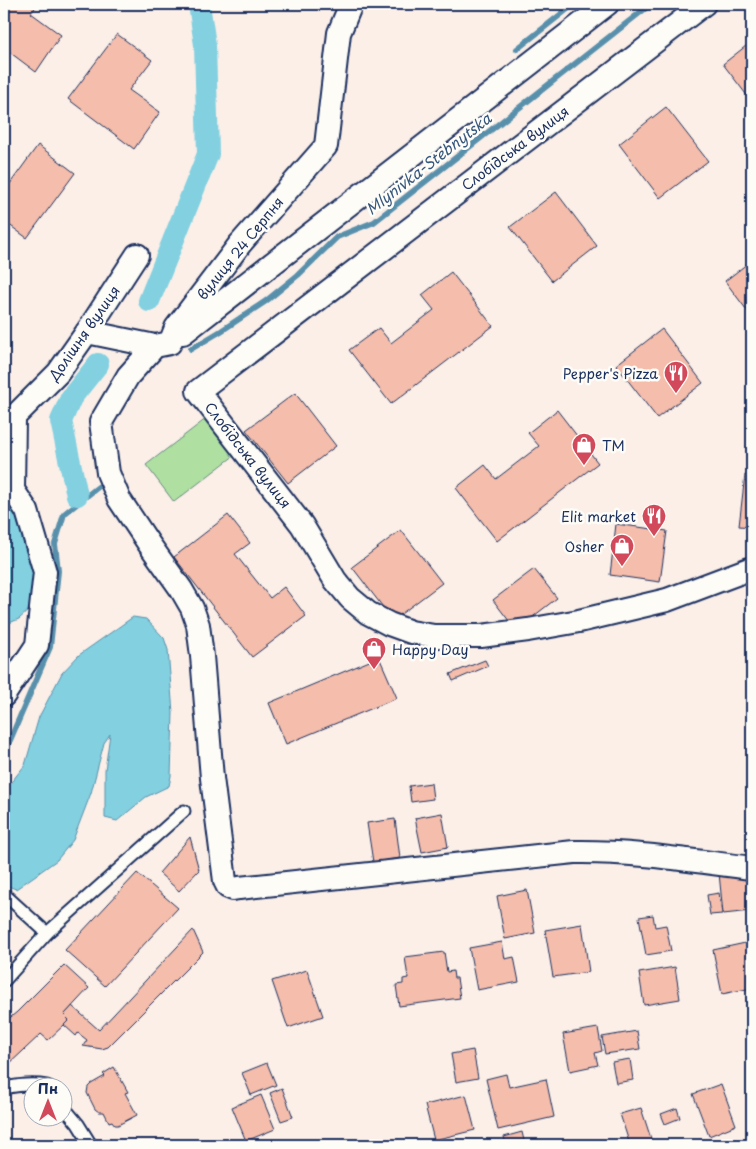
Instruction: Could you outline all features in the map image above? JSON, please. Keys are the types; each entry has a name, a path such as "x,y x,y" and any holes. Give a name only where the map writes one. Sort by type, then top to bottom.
{"street":[{"name":"вулиця 24 Серпня","path":"351,4 339,33 326,146 240,244 176,328 128,376 101,422 108,473 119,499 181,589 192,608 198,626 212,778 225,881 228,887 233,889 574,852 602,851 752,868"},
{"path":"87,332 116,339 162,344 607,4"},
{"name":"Слобідська вулиця","path":"704,4 198,391 302,525 335,580 350,598 368,612 389,624 412,632 434,636 481,636 579,621 667,600 752,568"},
{"name":"Долішня вулиця","path":"9,422 58,373 137,255"},
{"path":"4,695 36,645 45,572 27,511 14,490 9,422"}],"lane":[{"path":"4,980 47,933 184,812"},
{"path":"4,894 47,933"},
{"path":"4,1088 22,1085"},
{"path":"72,1117 90,1145"}],"green space":[{"path":"207,418 235,455 174,502 146,465"}],"water":[{"path":"4,505 28,518 38,602 19,619 4,625"},
{"path":"133,617 146,619 164,638 168,650 173,713 169,786 146,797 117,821 105,818 105,770 110,734 104,743 91,793 73,840 57,860 16,889 5,885 4,791 25,765 39,717 62,673 79,655"}],"building":[{"path":"4,4 38,4 31,13 61,35 36,72 4,48"},
{"path":"117,34 152,60 129,90 160,112 134,149 68,99"},
{"path":"751,42 752,44 752,102 723,64"},
{"path":"666,107 708,161 660,198 619,144"},
{"path":"38,145 75,173 27,238 4,221 4,192"},
{"path":"556,192 597,246 552,281 510,227"},
{"path":"752,260 752,317 725,281"},
{"path":"451,272 493,326 391,404 349,350 379,328 391,343 434,310 422,295"},
{"path":"662,329 703,383 657,418 616,365"},
{"path":"295,393 336,446 288,483 246,430"},
{"path":"557,410 598,463 497,541 456,488 485,465 496,479 539,446 528,433"},
{"path":"745,475 752,476 752,527 739,526"},
{"path":"228,515 250,543 235,554 270,598 284,587 306,616 252,657 174,557"},
{"path":"616,524 667,531 660,582 610,575"},
{"path":"401,530 442,583 393,620 352,567"},
{"path":"534,569 557,598 516,630 493,600"},
{"path":"379,657 397,698 286,744 269,703"},
{"path":"485,660 488,666 453,681 450,674"},
{"path":"431,783 433,799 411,802 409,786"},
{"path":"442,813 448,847 422,852 415,818"},
{"path":"395,819 400,858 373,862 367,823"},
{"path":"190,837 199,870 179,891 159,873"},
{"path":"750,870 752,911 723,914 719,873"},
{"path":"137,873 178,908 105,986 65,950"},
{"path":"527,890 535,933 505,939 497,896"},
{"path":"719,893 722,914 710,915 707,895"},
{"path":"653,915 655,927 666,925 671,951 646,955 639,917"},
{"path":"582,924 589,972 553,977 545,930"},
{"path":"193,930 203,952 108,1047 102,1049 83,1046 87,1040 78,1033 76,1036 64,1025 69,1020 64,1015 72,1006 99,1030"},
{"path":"502,942 505,959 514,957 519,982 477,990 469,948"},
{"path":"750,942 752,953 752,988 722,994 713,950"},
{"path":"444,952 447,972 453,971 454,978 457,978 460,998 399,1006 396,985 403,984 403,979 408,978 405,957"},
{"path":"64,965 89,988 64,1015 69,1020 48,1040 41,1034 4,1067 4,1019 6,1021 17,1012"},
{"path":"675,967 680,999 644,1005 639,973"},
{"path":"307,970 323,1016 288,1028 272,981"},
{"path":"598,1028 602,1051 595,1053 598,1065 570,1071 563,1034"},
{"path":"637,1031 640,1049 605,1054 602,1037"},
{"path":"473,1050 478,1078 456,1082 451,1054"},
{"path":"630,1059 633,1080 616,1083 612,1062"},
{"path":"267,1063 276,1085 251,1095 242,1073"},
{"path":"114,1067 128,1092 125,1093 137,1115 118,1125 115,1125 112,1121 109,1122 104,1112 99,1112 95,1109 87,1093 88,1087 91,1084 105,1076 103,1074"},
{"path":"506,1074 509,1087 546,1079 554,1117 498,1130 486,1079"},
{"path":"721,1084 736,1125 709,1136 693,1094"},
{"path":"282,1088 293,1117 281,1121 270,1093"},
{"path":"261,1095 275,1129 246,1141 232,1107"},
{"path":"466,1095 475,1130 434,1140 425,1105"},
{"path":"641,1108 653,1145 630,1145 620,1114"},
{"path":"677,1108 680,1118 665,1124 661,1114"},
{"path":"522,1132 525,1145 506,1145 504,1137"}],"waterway":[{"path":"149,301 208,154 205,45 199,4"},
{"path":"517,49 574,4"},
{"name":"Mlynivka-Stebnytska","path":"191,349 266,301 298,275 337,237 374,222 651,4"},
{"path":"77,495 61,421 71,398 98,364"},
{"name":"Mlynivka-Stebnytska","path":"4,754 50,647 58,571 55,544 64,514 98,487"}],"place":[{"name":"Pepper's Pizza","path":"676,394"},
{"name":"TM","path":"584,466"},
{"name":"Elit market","path":"654,537"},
{"name":"Osher","path":"622,567"},
{"name":"Happy Day","path":"374,670"}]}
